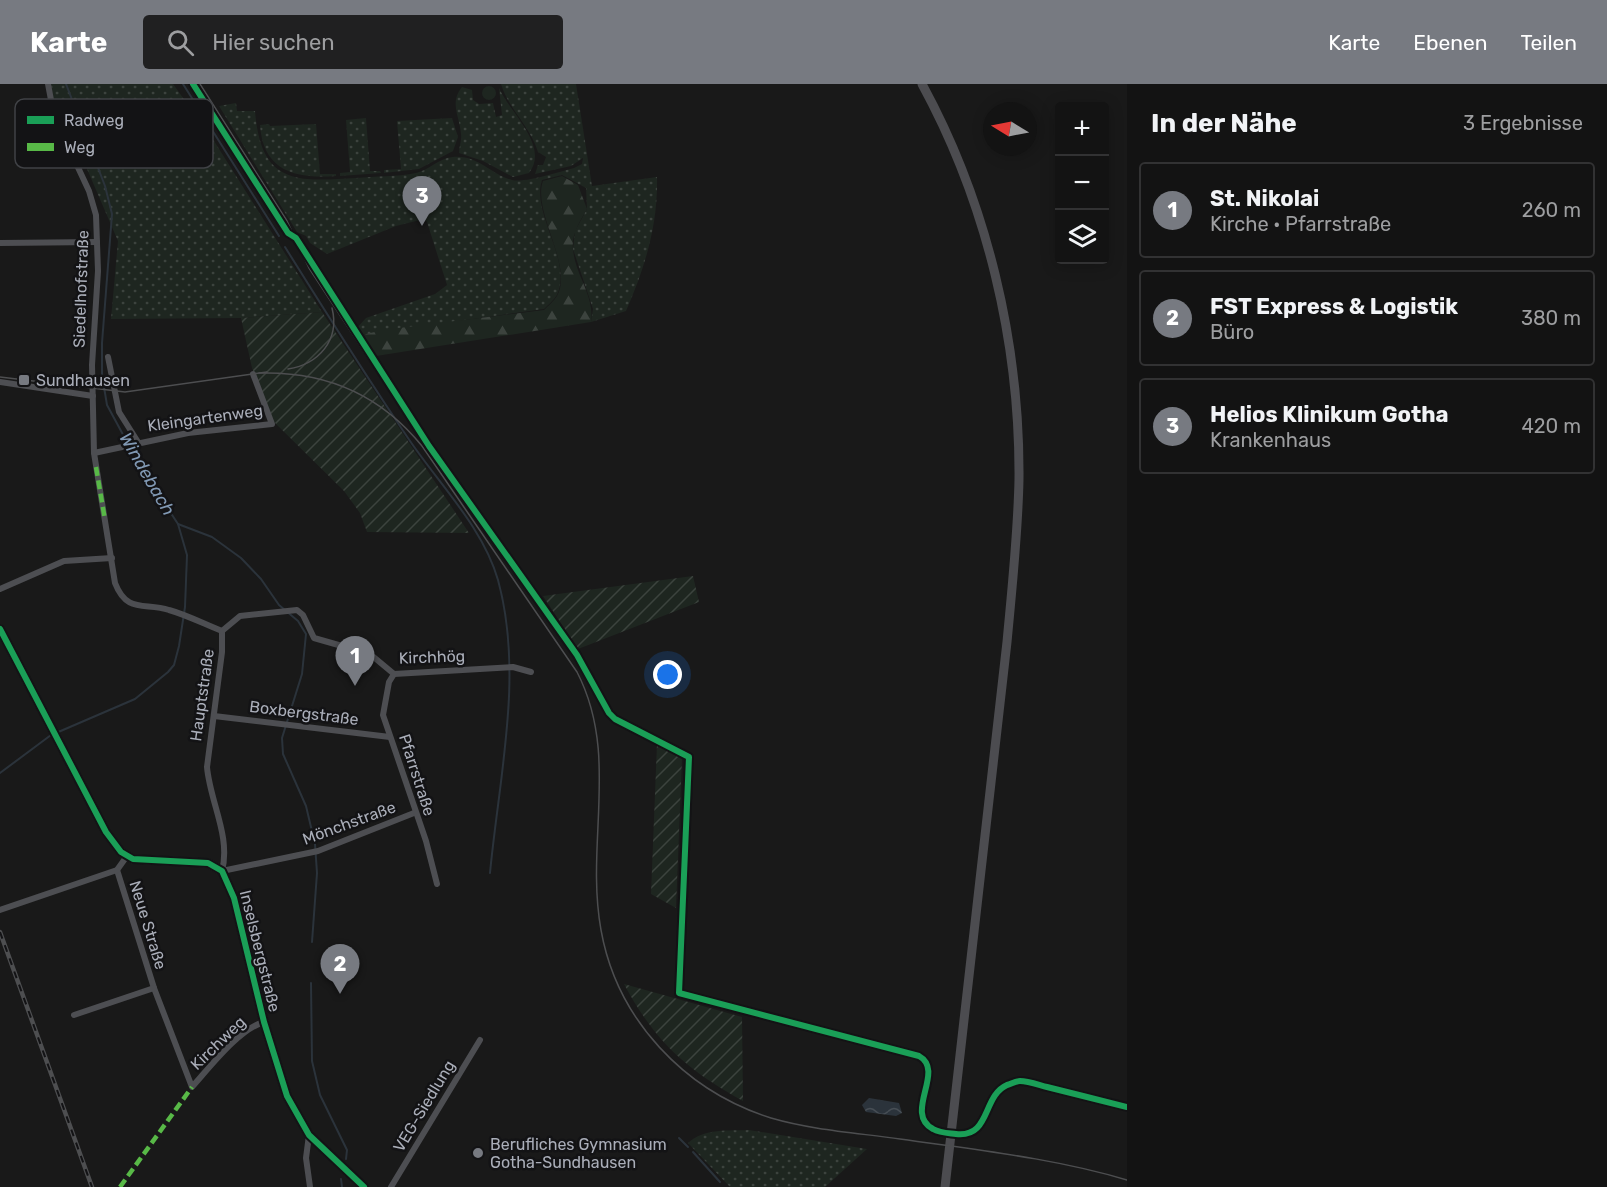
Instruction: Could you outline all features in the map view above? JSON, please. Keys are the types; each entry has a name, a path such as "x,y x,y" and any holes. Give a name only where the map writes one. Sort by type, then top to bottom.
{"main road":[{"path":"922,84 964,178 989,255 1003,314 1011,364 1019,478 1011,600 946,1186"},
{"path":"0,629 106,832 126,856 146,862 208,862 222,871"},
{"name":"Inselsbergstraße","path":"222,871 234,898 264,1022 287,1096 309,1135 364,1187"}],"street":[{"name":"Siedelhofstraße","path":"48,84 51,99"},
{"name":"Siedelhofstraße","path":"77,168 94,205 97,242 93,396 94,453 112,558"},
{"path":"0,243 97,242"},
{"name":"Siedelhofstraße","path":"108,357 119,412 131,443"},
{"name":"Kleingartenweg","path":"94,453 131,443 188,433 272,424 253,374"},
{"path":"0,382 93,396"},
{"path":"0,589 64,561 112,558"},
{"name":"Hauptstraße","path":"112,558 115,583 124,598 134,605 167,609 222,631 223,640 207,767 227,854 222,871"},
{"name":"Kirchhög","path":"222,631 240,616 297,610 303,615 314,638 370,654 394,674 513,667 531,672"},
{"name":"Pfarrstraße","path":"394,674 389,682 383,715 414,813 426,841 437,884"},
{"name":"Boxbergstraße","path":"214,716 390,737"},
{"name":"Mönchstraße","path":"222,871 316,851 414,813"},
{"path":"0,910 117,870 126,856"},
{"name":"Neue Straße","path":"117,870 154,988 192,1087"},
{"name":"Neue Straße","path":"74,1015 154,988"},
{"name":"Kirchweg","path":"192,1087 226,1050 255,1024 264,1022"},
{"name":"VEG-Siedlung","path":"391,1187 480,1040"},
{"path":"309,1135 306,1158 310,1187"}],"green space":[{"path":"51,84 173,84 184,99 53,99"},
{"path":"501,84 576,84 592,186 657,177 653,229 639,278 626,311 591,322 593,309 573,249 575,231 587,209 586,188 562,175 542,180 540,193 542,208 560,267 557,295 544,309 360,335 355,330 366,318 435,294 447,285 427,222 424,219 396,226 327,254 310,243 306,236 297,232 219,106 236,103 237,111 255,111 265,153 274,165 285,173 299,178 394,176 421,171 443,160 462,157 518,181 542,177 582,164 583,158 571,166 535,174 538,165 543,165 546,157 538,152"},
{"path":"486,86 492,86 496,93 492,100 486,100 482,96 482,90"},
{"path":"462,87 472,90 473,100 479,104 493,103 496,117 502,115 499,88 532,141 535,152 534,163 529,173 513,177 483,161 459,153 461,136 456,99"},
{"path":"366,118 370,171 381,173 340,176 340,173 350,172 346,120"},
{"path":"452,118 458,137 453,151 419,169 384,173 384,170 401,169 397,121"},
{"path":"269,124 270,126 316,124 320,174 336,174 336,176 296,174 275,163 263,141 260,125"},
{"path":"213,140 322,312 241,318 111,319 118,241 87,168 213,168"},
{"path":"562,176 578,185 587,209 577,228 573,244 577,268 588,294 591,322 376,356 362,335 383,330 544,310 557,296 561,284 557,255 541,194 543,181"},
{"path":"322,312 469,533 367,532 360,513 344,491 274,422 252,368 241,318"},
{"path":"693,576 699,602 578,649 543,596"},
{"path":"657,744 682,758 676,908 651,894"},
{"path":"624,984 742,1017 743,1101 705,1078 674,1053 648,1022"},
{"path":"749,1130 867,1149 825,1187 730,1187 688,1143 694,1138 709,1133"}],"water":[{"path":"869,1098 899,1103 902,1113 896,1116 866,1112 862,1105"}],"waterway":[{"name":"Windebach","path":"66,84 72,99"},
{"path":"183,84 192,99"},
{"path":"213,132 279,236"},
{"name":"Windebach","path":"56,733 135,699 168,672 174,665 179,646 185,607 187,555 178,524 140,466 107,405 102,375 102,343 112,214 98,168"},
{"path":"285,247 408,438 471,524 482,542 498,580 509,652 509,689 507,726 490,873"},
{"path":"178,524 212,537 241,558 261,579 279,605 298,621 306,634 302,674 282,738 283,754 306,806 315,844 317,873 312,942"},
{"name":"Windebach","path":"0,773 51,735"},
{"path":"311,983 312,1061 320,1095 347,1150 346,1159"},
{"path":"679,1138 688,1147"},
{"path":"693,1152 720,1182"},
{"path":"341,1179 342,1187"}],"tram line":[{"path":"200,84 210,99"},
{"path":"213,104 287,221 309,268 417,432"},
{"path":"288,369 309,362 325,349 333,330 332,308"},
{"path":"0,377 125,392 267,372"},
{"path":"259,373 306,376 349,389 388,412 406,428 422,446 577,672 590,703 597,735 599,767 597,897 601,930 609,963 622,994 639,1022 660,1048 710,1090 740,1106 771,1118 835,1131 1015,1155 1127,1180"}],"railway":[{"path":"0,932 92,1187"}],"marked path":[{"path":"96,467 105,520"},
{"path":"120,1187 192,1087"}],"cycle path":[{"path":"193,84 203,99"},
{"path":"213,115 288,233 296,238 429,446 577,655 609,713 615,719 689,757 679,993 919,1056 926,1063 928,1071 922,1113 925,1122 941,1132 956,1134 975,1130 999,1090 1018,1081 1030,1082 1127,1107"},
{"path":"0,629 106,832 121,852 133,859 208,863 222,871 234,898 264,1022 287,1096 309,1135 364,1187"}],"place":[{"name":"Helios Klinikum Gotha","path":"422,226"},
{"name":"Sundhausen","path":"24,380"},
{"name":"St. Nikolai","path":"355,686"},
{"name":"FST Express & Logistik","path":"340,994"},
{"name":"Berufliches Gymnasium Gotha-Sundhausen","path":"478,1153"}]}
